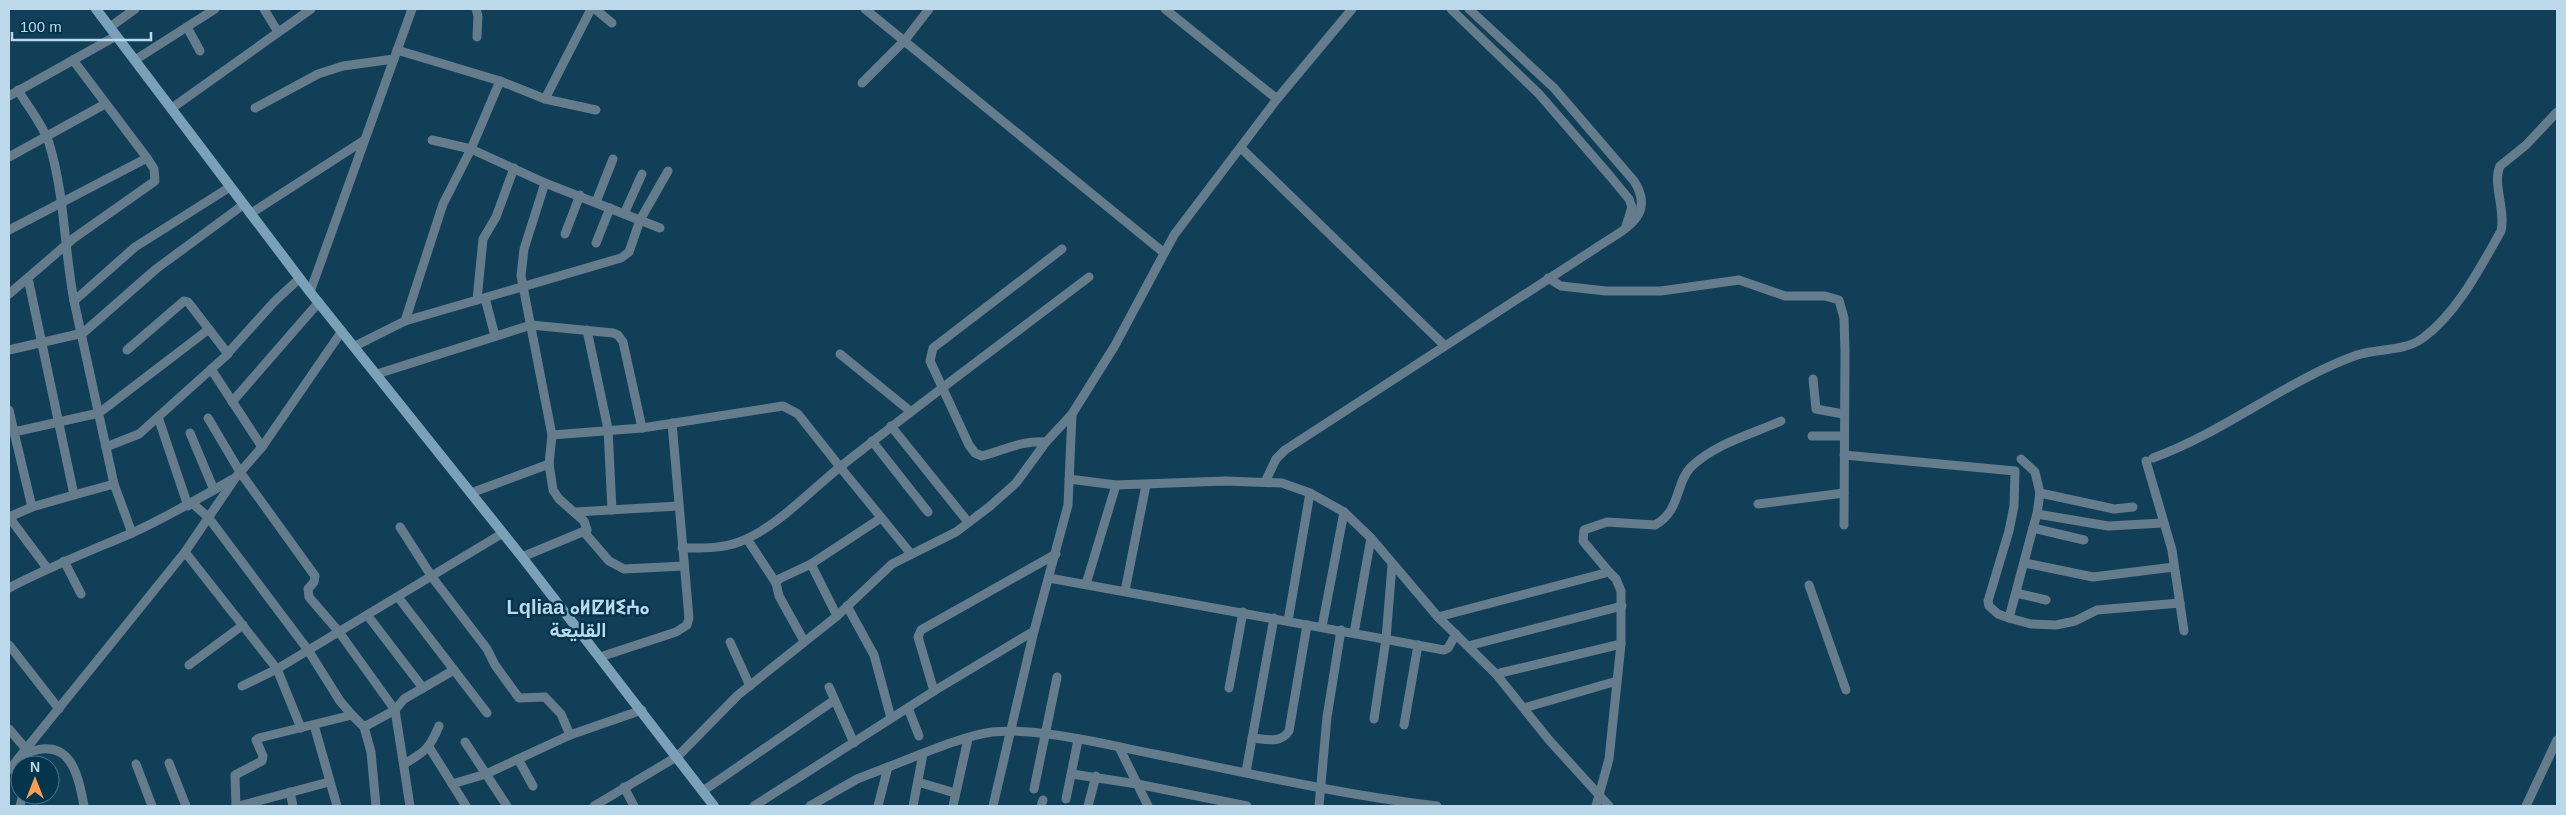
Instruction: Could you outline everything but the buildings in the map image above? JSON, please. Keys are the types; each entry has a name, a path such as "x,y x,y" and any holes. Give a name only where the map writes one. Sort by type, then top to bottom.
{"main road":[{"path":"96,9 310,292 522,557 678,756 714,806"}],"street":[{"path":"9,96 73,60 113,32 136,9"},
{"path":"135,60 215,9"},
{"path":"264,9 278,32"},
{"path":"172,108 311,9"},
{"path":"310,292 412,9"},
{"path":"476,9 478,16 477,36"},
{"path":"545,99 593,9 612,23"},
{"path":"864,9 905,40 1163,252"},
{"path":"862,83 905,40 929,9"},
{"path":"1165,9 1277,99"},
{"path":"595,806 678,756 750,686 837,616 892,564 944,538 989,507 1016,483 1046,442 1072,414 1126,327 1163,252 1188,216 1277,99 1352,9"},
{"path":"1451,9 1539,94 1622,190 1632,207 1625,228"},
{"path":"1265,482 1276,459 1285,450 1625,228 1638,218 1642,210 1642,192 1554,88 1469,9"},
{"path":"187,27 200,51"},
{"path":"397,50 500,81 545,99 596,110"},
{"path":"254,108 318,74 343,66 394,59"},
{"path":"9,294 68,244 155,181 154,169 73,60"},
{"path":"405,320 443,204 472,149 500,81"},
{"path":"18,90 46,137 63,202 69,272 74,301 83,333 114,484 132,533"},
{"path":"9,157 105,104"},
{"path":"2184,631 2174,567 2150,460 2215,431 2284,389 2338,363 2364,353 2410,344 2427,335 2450,310 2501,231 2504,218 2498,177 2500,166 2526,145 2557,112"},
{"path":"432,140 472,149 546,183 660,228"},
{"path":"250,214 363,141"},
{"path":"1241,148 1444,345"},
{"path":"9,230 146,158"},
{"path":"596,202 613,159"},
{"path":"496,336 481,299 483,239 496,217 514,168"},
{"path":"355,346 405,320 621,258 629,252 640,220 668,171"},
{"path":"624,214 642,174"},
{"path":"522,557 587,530 587,525 576,512 559,499 553,490 549,464 552,435 523,287 524,249 546,183"},
{"path":"74,301 135,247 230,187"},
{"path":"565,234 580,195"},
{"path":"9,350 83,333 156,269 243,205"},
{"path":"596,243 610,208"},
{"path":"1046,442 1031,441 1016,444 982,456 975,453 969,445 930,361 933,348 1062,249"},
{"path":"682,548 726,546 747,539 768,526 910,411 1089,277"},
{"path":"28,278 74,496"},
{"path":"106,447 139,434 228,353 275,301 300,278"},
{"path":"1548,278 1561,286 1577,289 1615,291 1661,291 1739,280 1785,296 1834,297 1841,306 1844,318 1844,525"},
{"path":"127,350 184,301 188,302 228,353"},
{"path":"232,402 319,302"},
{"path":"377,374 531,324 613,333 618,335 623,342 642,428"},
{"path":"14,432 99,413 209,329"},
{"path":"9,770 27,751 185,552 238,474 262,447 342,330"},
{"path":"587,330 608,429 612,510"},
{"path":"840,354 910,411"},
{"path":"210,369 262,447"},
{"path":"1813,379 1816,410 1843,414"},
{"path":"552,435 608,429 642,428 783,406 798,414 911,554"},
{"path":"9,410 32,506"},
{"path":"993,806 1034,631 1050,578 1068,506 1072,414"},
{"path":"158,417 190,505 208,517 308,650 340,701 364,727 371,752 376,806"},
{"path":"208,418 238,474 315,576 314,582 308,588 309,597 339,632 395,710 410,806"},
{"path":"1596,806 1609,760 1621,644 1622,606 1621,591 1616,579 1583,541 1584,530 1607,522 1642,526 1655,525 1661,522 1675,504 1690,468 1716,449 1781,421"},
{"path":"600,657 676,632 687,625 689,618 672,423"},
{"path":"891,426 968,522"},
{"path":"190,433 214,490"},
{"path":"1812,436 1844,436"},
{"path":"872,441 928,512"},
{"path":"1844,455 2014,471 2014,506 2009,531 1988,601 1989,606 1995,612 2031,624 2056,625 2075,621 2097,610 2180,603"},
{"path":"2009,618 2025,563 2040,493 2035,472 2021,459"},
{"path":"471,493 549,464"},
{"path":"9,588 47,568 132,533 190,505 238,474"},
{"path":"1069,478 1116,484 1146,485 1282,483 1310,493 1344,512 1371,538 1392,566 1438,617 1496,674 1549,740 1609,806"},
{"path":"47,568 9,517 32,506 114,484"},
{"path":"1086,584 1116,484"},
{"path":"1125,592 1146,485"},
{"path":"1288,621 1310,493"},
{"path":"1758,504 1844,493"},
{"path":"2040,493 2114,508 2133,507"},
{"path":"576,512 678,506"},
{"path":"1322,627 1344,512"},
{"path":"2037,514 2108,526 2163,523"},
{"path":"776,583 811,564 881,518"},
{"path":"400,527 432,578 487,649 495,665 520,698 545,697 561,714 570,735"},
{"path":"2033,528 2084,540"},
{"path":"584,532 609,561 624,570 684,566"},
{"path":"242,686 277,669 368,616 503,533"},
{"path":"1354,633 1371,538"},
{"path":"747,539 776,583 779,596 804,641"},
{"path":"185,552 277,669 301,728"},
{"path":"934,691 918,637 921,630 1056,554"},
{"path":"64,561 81,594"},
{"path":"2025,563 2093,577 2174,567"},
{"path":"811,564 837,616"},
{"path":"1374,719 1386,639 1392,566"},
{"path":"1438,617 1609,572"},
{"path":"1050,578 1444,650 1448,648 1456,634"},
{"path":"1809,585 1846,690"},
{"path":"2016,593 2046,600"},
{"path":"398,597 486,713"},
{"path":"847,606 874,655 891,718"},
{"path":"1468,646 1622,606"},
{"path":"1229,688 1243,612"},
{"path":"368,616 423,688"},
{"path":"1246,772 1274,618"},
{"path":"189,665 243,625"},
{"path":"1252,738 1278,740 1283,738 1289,731 1307,625"},
{"path":"1319,806 1327,717 1341,630"},
{"path":"754,806 934,691 1034,631"},
{"path":"730,642 750,686"},
{"path":"1496,674 1621,644"},
{"path":"9,645 59,709"},
{"path":"1404,725 1418,645"},
{"path":"364,727 395,710 404,699 454,670"},
{"path":"1034,789 1057,677"},
{"path":"1524,708 1617,680"},
{"path":"829,688 833,701 854,743"},
{"path":"703,791 833,701"},
{"path":"908,708 919,736"},
{"path":"452,784 486,774 570,735 642,710"},
{"path":"329,782 238,806 236,776 262,761 263,756 256,740 352,715"},
{"path":"314,725 337,806"},
{"path":"404,764 424,753 430,747 438,726"},
{"path":"9,729 27,751 27,755"},
{"path":"810,806 857,779 888,767 991,732 1011,731 1046,734 1120,747 1361,796 1438,806"},
{"path":"953,806 968,739"},
{"path":"1066,799 1078,740"},
{"path":"2526,806 2557,740"},
{"path":"464,742 507,806"},
{"path":"430,747 466,806"},
{"path":"1120,747 1148,806"},
{"path":"27,751 50,748 67,756 81,789 84,806"},
{"path":"913,806 923,754"},
{"path":"518,758 534,786"},
{"path":"169,763 186,806"},
{"path":"136,764 152,806"},
{"path":"878,806 888,767"},
{"path":"1072,774 1096,776 1247,806"},
{"path":"1088,806 1096,776"},
{"path":"918,782 955,793"},
{"path":"624,787 634,806"},
{"path":"290,792 293,806"}],"district":[{"name":"Lqliaa ⴰⵍⵇⵍⵉⵄⴰ القليعة","path":"578,618"}]}
